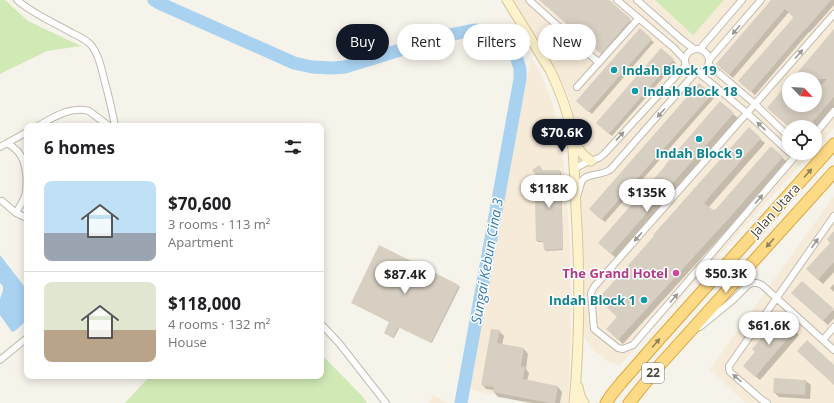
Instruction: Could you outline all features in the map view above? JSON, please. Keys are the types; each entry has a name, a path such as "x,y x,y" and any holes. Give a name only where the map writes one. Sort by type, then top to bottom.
{"highway":[{"name":"Jalan Utara","path":"606,401 661,337 834,144"},
{"name":"Jalan Utara","path":"629,403 648,378 834,172"}],"main road":[{"path":"507,0 553,76 564,103 572,135 579,151 588,162"},
{"path":"572,135 579,283 574,403"},
{"path":"576,378 580,396 584,403"}],"street":[{"path":"17,0 24,3 43,18 83,39 91,45 97,55 100,65 114,123"},
{"path":"529,0 598,62"},
{"path":"617,0 674,48 686,62 688,69 697,73 747,113 782,144"},
{"path":"637,0 681,39 697,49 707,53 709,62 782,130"},
{"path":"574,169 599,158 604,154 686,62 688,53 697,49 742,0"},
{"path":"576,201 582,181 585,177 607,172 611,169 697,73 705,70 709,62 761,0"},
{"path":"788,160 633,345 623,349 618,348 594,329 591,293 594,287 834,14"},
{"path":"577,87 638,19"},
{"path":"43,123 70,110 89,111 105,123"},
{"path":"822,126 834,111"},
{"path":"0,147 24,134"},
{"path":"7,143 21,154 24,165"},
{"path":"588,162 588,176"},
{"path":"16,213 24,198"},
{"path":"2,201 16,213 24,217"},
{"path":"767,403 761,400 730,372 728,369 729,366 834,216"},
{"path":"678,345 733,300 744,288 752,283 757,283 762,285 834,350"},
{"path":"324,327 339,343 386,403"},
{"path":"823,340 834,328"},
{"path":"0,360 24,340"}],"shaded area":[{"path":"512,0 834,0 834,128 822,141 822,120 782,120 782,160 805,160 620,365 608,362 595,351 583,336 577,128 569,97 549,60 596,60 596,24 538,24 538,42 530,29 530,24 527,24"},
{"path":"531,57 541,74 552,102 561,143 566,184 570,249 571,311 568,403 527,403 470,389"},
{"path":"834,196 834,403 745,403 710,369"},
{"path":"433,395 447,403 429,403"}],"green space":[{"path":"0,0 5,0 28,21 81,46 47,51 0,74"},
{"path":"655,0 724,0 693,35"},
{"path":"324,357 367,403 125,403 147,379 324,379"}],"water":[{"path":"0,255 24,286 24,323 12,332 0,315 0,299 3,286 0,283"}],"building":[{"path":"539,0 609,0 631,19 601,54 596,50 596,24 567,24"},
{"path":"771,0 831,0 751,92 738,81 793,18 785,9 729,75 716,64"},
{"name":"Indah Block 19","path":"640,28 652,39 588,112 576,101"},
{"path":"834,29 834,97 822,111 822,84 827,79 822,79 822,72 798,72"},
{"name":"Indah Block 18","path":"661,48 674,59 609,134 596,123"},
{"path":"699,83 712,94 601,220 589,209"},
{"path":"782,90 782,112 821,112 814,120 782,121 767,108"},
{"path":"720,101 734,113 611,254 598,243"},
{"path":"749,127 761,138 704,203 715,210 771,146 782,156 782,158 731,216 618,340 606,329 617,317 598,299 654,236 653,235"},
{"path":"539,165 543,170 560,170 563,249 544,250 543,241 536,241 535,201 538,201 537,177 532,170"},
{"path":"834,231 834,262 818,280 806,269 830,243 827,239"},
{"path":"379,245 459,285 431,343 398,327 393,338 384,333 389,322 351,303"},
{"path":"802,281 834,309 823,321 791,293"},
{"path":"780,317 795,330 755,377 743,366 755,352 752,349"},
{"path":"491,329 500,330 497,343 524,348 521,366 525,367 523,379 558,386 555,403 493,392 494,387 481,385"},
{"path":"807,340 834,365 834,385 797,351"},
{"path":"774,378 806,380 805,395 773,393"}],"waterway":[{"name":"Sungai Kebun Cina 3","path":"154,0 294,63 312,67 345,67 449,35 474,30 495,33 512,49 520,69 520,79 461,403"}],"place":[{"name":"Indah Block 19","path":"614,70"},
{"name":"Indah Block 18","path":"635,91"},
{"name":"Indah Block 9","path":"699,139"},
{"name":"The Grand Hotel","path":"676,273"},
{"name":"Indah Block 1","path":"644,300"}]}
